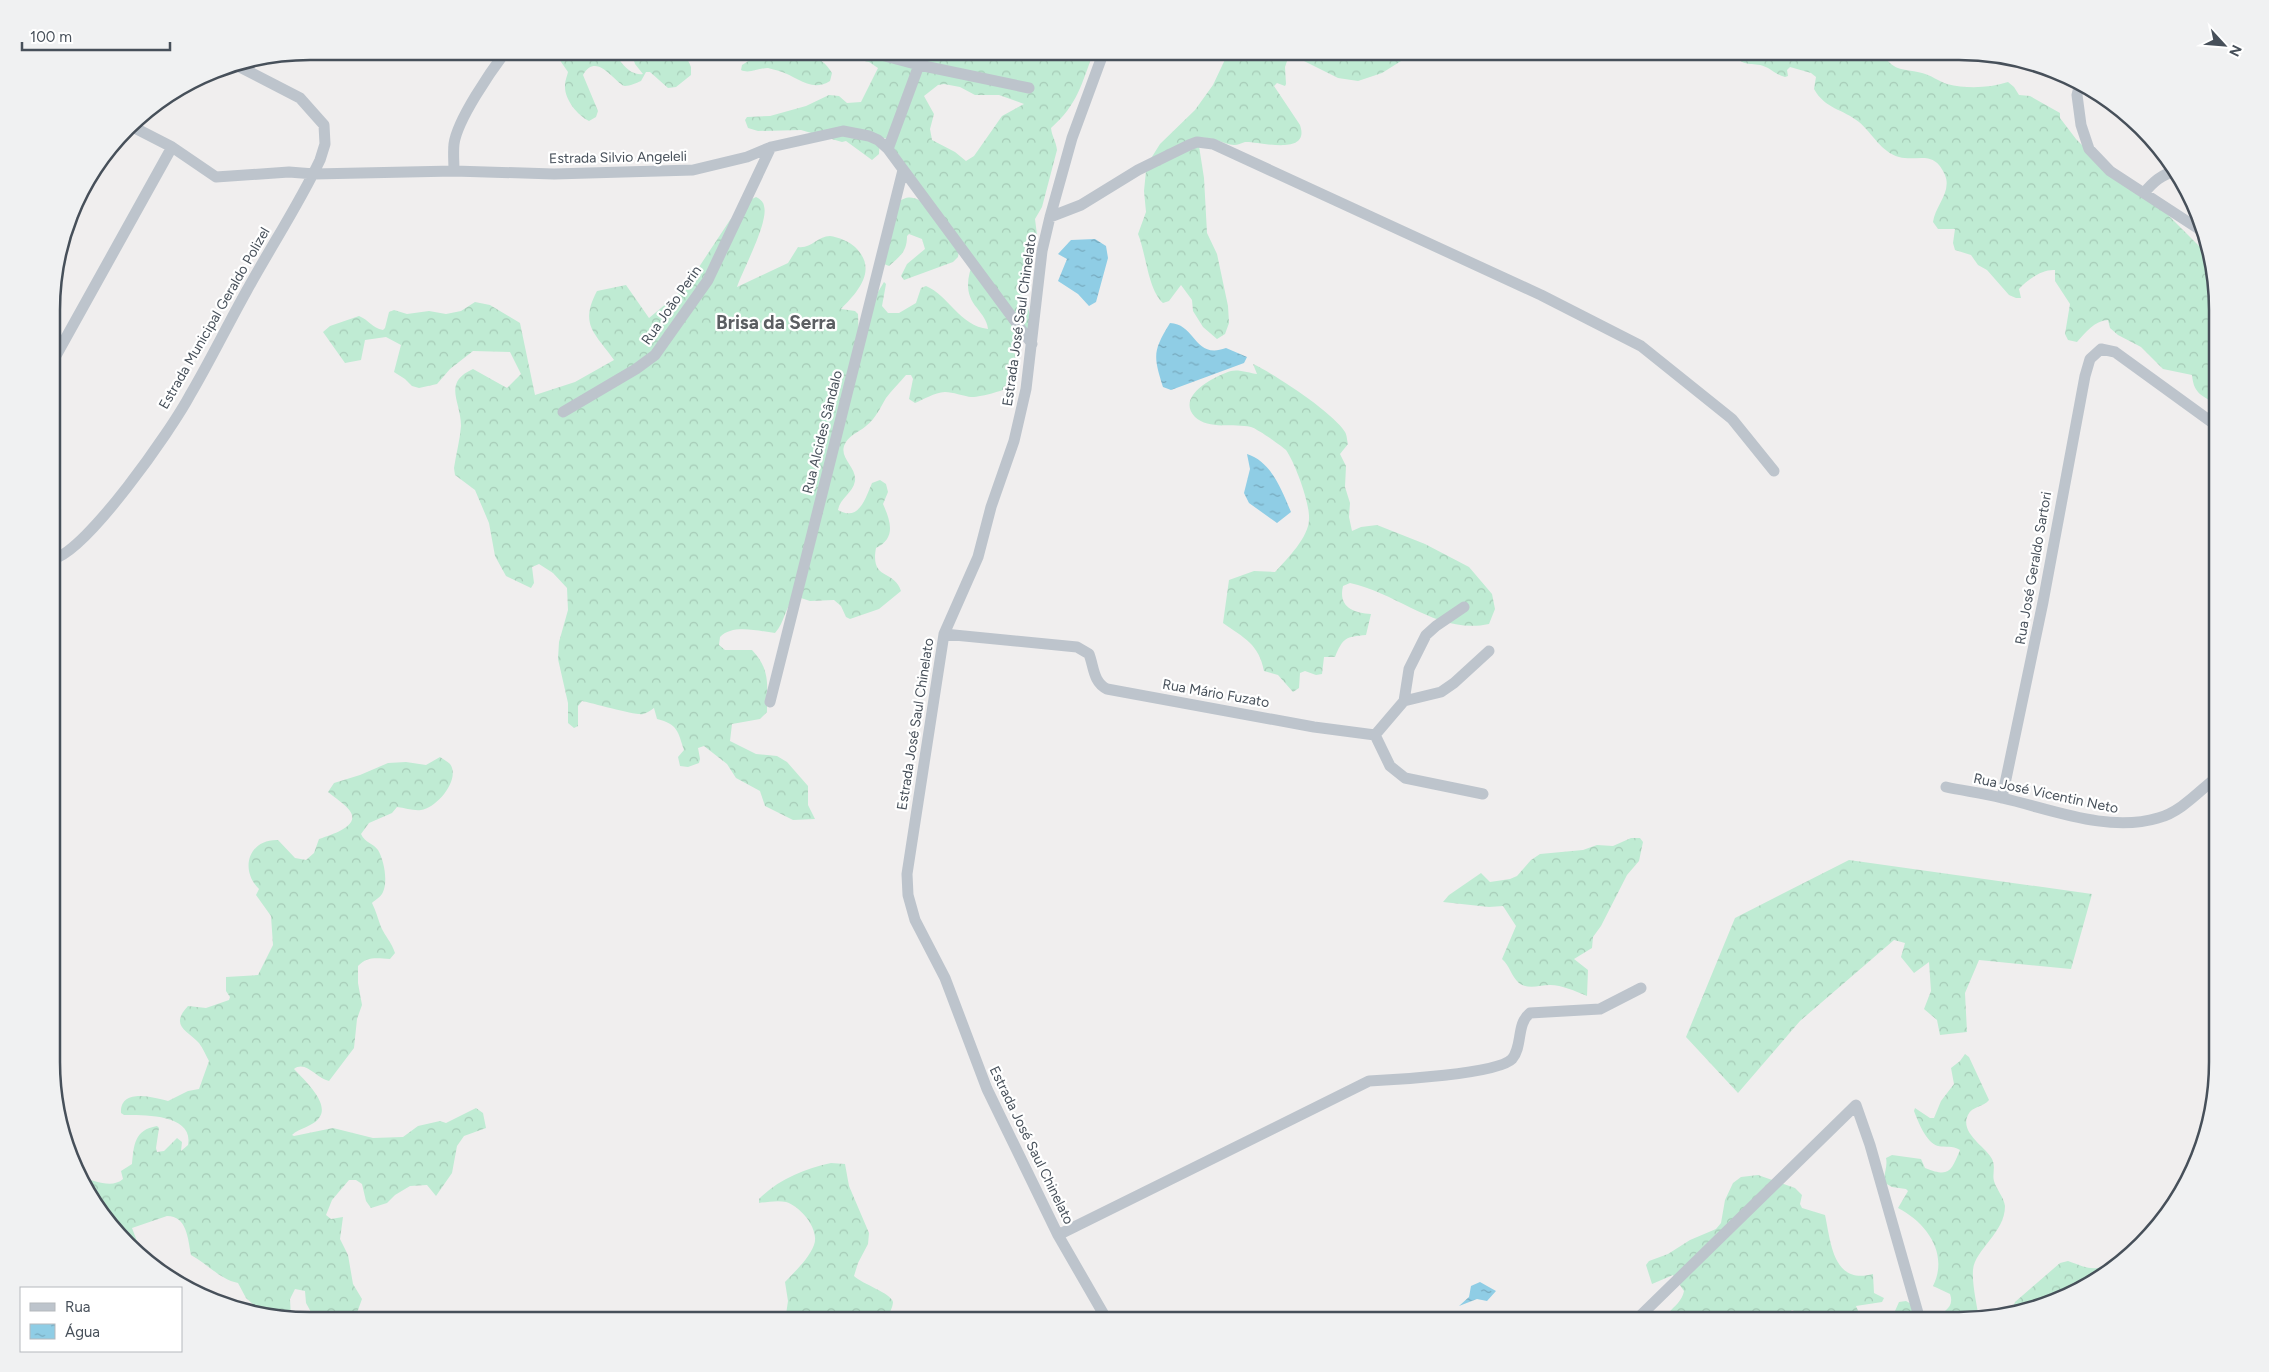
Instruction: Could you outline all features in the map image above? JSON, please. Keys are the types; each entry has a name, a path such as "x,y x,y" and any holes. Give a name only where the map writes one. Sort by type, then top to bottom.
{"street":[{"path":"454,171 454,142 478,92 500,60"},
{"path":"899,60 1029,88"},
{"name":"Estrada José Saul Chinelato","path":"1101,60 1072,138 1042,251 1026,389 1014,442 991,507 978,558 944,634 907,874 908,895 915,920 945,978 987,1089 1058,1235 1102,1312"},
{"path":"888,149 918,65"},
{"path":"245,69 300,98 324,125 325,144 314,174"},
{"path":"2078,91 2081,125 2090,149 2110,171 2194,226"},
{"name":"Estrada Silvio Angeleli","path":"137,129 172,147 216,177 289,172 314,174 454,171 554,174 686,171 747,157 771,147 843,131 869,136 878,140 888,149 1032,344"},
{"path":"1050,217 1081,205 1138,170 1189,145 1197,142 1214,144 1541,295 1641,346 1732,419 1774,471"},
{"path":"60,348 172,147"},
{"name":"Rua João Perin","path":"564,412 636,370 655,355 708,280 771,147"},
{"name":"Rua Alcides Sândalo","path":"770,702 903,170"},
{"path":"2144,193 2154,181 2168,172"},
{"name":"Estrada Municipal Geraldo Polizel","path":"60,557 85,538 108,512 190,396 246,292 314,174"},
{"name":"Rua José Geraldo Sartori","path":"2002,798 2043,602 2085,376 2090,359 2101,349 2115,352 2209,420"},
{"path":"1464,607 1426,635 1409,669 1404,701 1375,735 1390,766 1405,778 1483,794"},
{"name":"Rua Mário Fuzato","path":"944,634 1077,647 1089,654 1098,682 1107,689 1314,727 1375,735"},
{"path":"1404,701 1441,692 1454,683 1489,651"},
{"name":"Rua José Vicentin Neto","path":"1946,787 2002,798 2058,813 2122,824 2160,818 2185,803 2209,784"},
{"path":"1058,1235 1369,1081 1419,1078 1489,1067 1508,1062 1515,1054 1522,1023 1530,1013 1600,1009 1641,988"},
{"path":"1644,1312 1856,1105 1870,1145 1918,1312"}],"green space":[{"path":"560,60 620,60 629,70 638,74 643,74 634,60 688,60 691,67 691,75 676,87 668,88 650,72 646,72 641,81 625,86 600,67 588,68 583,75 598,111 596,117 589,121 576,111 569,101 565,90 568,72"},
{"path":"750,60 820,60 832,73 830,81 817,85 768,68 744,71 741,70 742,65"},
{"path":"860,60 890,60 898,62 902,60 1091,60 1073,102 1051,128 1057,150 1042,207 1035,219 1037,235 1032,255 1033,271 1030,277 1017,286 1026,302 1036,333 1016,328 1014,331 1015,373 1011,385 986,395 974,397 948,392 929,396 915,403 909,399 913,379 911,375 906,375 886,398 872,420 851,437 844,446 844,455 854,472 855,481 838,510 845,513 856,511 864,502 872,483 880,480 886,484 888,492 883,504 890,523 890,529 887,539 876,548 876,566 898,584 901,591 879,609 850,619 846,617 841,606 834,600 810,601 795,596 775,633 738,629 725,633 720,637 719,645 725,650 752,650 762,664 767,679 767,712 760,719 732,724 730,741 756,754 777,756 787,762 808,786 808,805 815,819 793,820 765,806 760,791 736,778 727,764 704,746 698,748 699,763 688,767 680,766 678,757 684,750 678,734 669,723 657,719 654,708 646,713 639,714 582,701 578,706 578,726 574,728 568,723 568,703 558,659 559,642 568,610 567,588 553,573 539,564 532,567 534,583 531,588 506,576 495,556 489,523 475,490 455,475 454,468 461,426 455,393 458,380 473,369 507,388 521,374 510,352 473,351 450,369 437,384 419,388 412,386 394,372 401,345 386,337 365,340 361,360 345,363 323,332 330,326 359,316 376,328 383,330 389,312 394,310 407,314 429,311 446,314 461,311 475,302 490,305 520,323 535,395 575,382 614,360 596,335 589,321 589,312 597,291 626,285 649,318 691,283 689,270 699,267 730,220 748,201 756,197 761,200 764,206 763,223 737,287 788,263 798,247 807,246 822,238 837,237 853,245 862,255 865,263 863,280 854,295 841,309 855,311 858,314 859,344 878,292 884,282 886,284 882,306 888,313 899,313 916,303 921,288 926,286 934,290 970,322 978,327 988,329 985,320 968,291 968,279 974,260 960,245 958,257 953,262 904,280 901,276 907,264 925,249 922,239 909,234 902,253 889,266 884,264 896,204 905,198 913,198 931,206 898,154 885,138 880,138 879,154 872,160 846,141 842,142 801,130 758,131 748,128 745,120 747,117 770,116 806,106 829,95 839,96 847,103 861,102 878,68 869,62","holes":["944,84 960,87 975,95 999,95 1024,104 1002,116 974,156 966,161 955,152 932,140 930,129 934,114 924,96 938,85"]},
{"path":"1225,60 1287,60 1285,67 1285,86 1277,83 1274,86 1300,125 1301,135 1298,141 1281,145 1245,142 1234,145 1209,138 1200,138 1199,146 1204,178 1207,233 1217,254 1228,306 1229,323 1225,334 1217,339 1203,327 1193,311 1192,300 1181,285 1169,301 1163,303 1158,297 1151,280 1138,234 1146,212 1144,191 1146,171 1150,160 1160,144 1195,110 1213,85"},
{"path":"1302,60 1403,60 1382,73 1358,81 1338,78"},
{"path":"1739,60 1887,60 1898,68 1925,74 1947,84 1962,87 1993,86 2008,82 2019,95 2030,96 2060,113 2060,118 2089,152 2138,185 2200,247 2207,278 2209,310 2209,400 2197,391 2192,375 2163,369 2141,347 2118,335 2110,328 2108,320 2094,325 2077,342 2068,340 2065,334 2070,304 2055,281 2055,270 2045,271 2030,279 2019,289 2021,298 2016,298 2009,295 1987,270 1978,265 1971,255 1955,250 1953,243 1955,229 1938,229 1933,222 1934,216 1945,193 1947,181 1941,167 1936,162 1925,158 1899,157 1887,151 1859,122 1829,105 1818,96 1814,89 1816,77 1811,73 1790,67 1787,70 1788,76 1785,77 1763,66"},
{"path":"1253,364 1288,384 1329,415 1345,432 1348,444 1340,454 1346,466 1345,487 1350,503 1349,517 1352,531 1361,527 1377,525 1425,544 1469,567 1492,594 1495,609 1489,624 1470,626 1453,624 1418,611 1368,588 1350,583 1343,586 1343,599 1348,608 1371,614 1366,635 1346,639 1340,645 1335,657 1324,657 1322,674 1316,675 1305,671 1300,673 1299,688 1293,692 1278,675 1264,671 1262,662 1250,642 1223,623 1229,580 1254,571 1275,572 1285,561 1301,540 1308,526 1309,512 1305,494 1290,456 1280,445 1251,427 1214,425 1201,421 1195,417 1190,409 1193,395 1207,382 1231,371 1257,374"},
{"path":"440,757 450,764 453,770 450,785 440,799 421,810 397,807 392,813 369,823 361,834 378,850 382,859 385,871 383,892 372,903 381,927 395,953 390,959 369,959 358,966 358,983 362,1005 357,1019 354,1048 329,1081 307,1068 298,1067 294,1069 314,1091 321,1105 322,1112 317,1121 292,1135 333,1128 373,1138 403,1137 418,1126 440,1121 446,1123 476,1108 483,1113 486,1128 464,1136 457,1146 452,1173 436,1196 427,1185 410,1186 395,1195 387,1203 371,1208 366,1201 362,1184 356,1180 349,1180 332,1200 326,1215 331,1219 343,1217 340,1239 348,1255 353,1284 362,1299 357,1312 311,1312 306,1303 305,1291 295,1289 290,1299 291,1311 254,1305 246,1298 238,1283 219,1275 191,1255 183,1224 179,1220 167,1216 132,1228 138,1243 102,1201 90,1180 108,1184 119,1182 123,1179 121,1171 132,1164 137,1139 149,1128 157,1126 159,1128 157,1152 164,1151 177,1138 182,1142 181,1151 188,1145 188,1135 183,1127 176,1122 155,1116 124,1115 121,1113 122,1105 132,1097 139,1096 168,1101 188,1091 199,1089 209,1061 199,1043 182,1027 180,1019 183,1013 188,1006 206,1008 229,1000 230,997 226,991 226,977 258,975 273,945 271,916 256,895 259,889 249,873 250,857 254,850 260,844 278,840 295,858 306,860 314,853 319,839 342,830 351,822 350,811 328,792 334,783 360,775 388,763 406,762 426,765"},
{"path":"1631,838 1640,838 1643,842 1639,861 1627,875 1601,926 1593,937 1592,948 1574,959 1588,970 1587,996 1555,985 1526,986 1516,980 1502,959 1516,926 1503,906 1489,907 1443,902 1449,895 1481,873 1490,882 1510,879 1517,876 1531,860 1540,854 1583,850 1597,845 1613,846"},
{"path":"1849,860 2092,894 2071,969 1979,960 1965,993 1967,1032 1940,1035 1937,1020 1924,1009 1931,991 1929,962 1914,973 1901,957 1905,943 1894,940 1800,1021 1738,1093 1686,1037 1735,918"},
{"path":"1965,1054 1969,1057 1989,1100 1970,1112 1966,1122 1970,1134 1992,1159 1994,1181 2005,1206 2004,1216 2000,1224 1975,1262 1973,1276 1978,1311 1944,1312 1950,1306 1951,1299 1950,1294 1933,1286 1937,1274 1937,1251 1926,1231 1918,1222 1898,1208 1908,1191 1885,1183 1886,1158 1892,1155 1921,1159 1925,1168 1933,1171 1945,1172 1952,1168 1960,1150 1941,1147 1930,1141 1914,1111 1915,1108 1930,1118 1934,1118 1941,1101 1954,1084 1951,1068"},
{"path":"831,1163 845,1164 849,1186 869,1233 868,1244 858,1263 854,1276 891,1299 893,1304 890,1312 786,1312 788,1301 785,1282 801,1265 814,1245 814,1232 808,1219 791,1204 780,1201 759,1203 759,1199 783,1180 811,1168"},
{"path":"1758,1175 1795,1188 1802,1195 1800,1204 1802,1208 1825,1215 1832,1249 1842,1268 1849,1273 1860,1276 1873,1274 1874,1293 1884,1298 1882,1302 1856,1306 1859,1312 1796,1312 1792,1310 1790,1312 1670,1312 1683,1296 1684,1291 1673,1275 1652,1284 1646,1265 1649,1261 1668,1254 1690,1240 1716,1229 1721,1223 1725,1200 1733,1183 1741,1177"},
{"path":"2068,1261 2090,1268 2103,1266 2054,1293 2014,1305 2015,1302 2060,1263"},
{"path":"1906,1301 1913,1305 1917,1312 1895,1312 1899,1302"}],"water":[{"path":"1095,239 1106,246 1108,258 1096,302 1089,306 1078,294 1058,281 1067,259 1058,254 1071,240"},
{"path":"1170,323 1185,329 1201,346 1207,349 1226,348 1247,357 1244,363 1171,390 1163,387 1157,367 1156,354 1160,340"},
{"path":"1247,454 1256,458 1270,470 1284,495 1291,512 1277,523 1249,503 1244,493 1250,469"},
{"path":"1480,1282 1496,1291 1487,1301 1477,1299 1459,1306 1469,1297 1471,1286"}],"district":[{"name":"Brisa da Serra","path":"776,322"}]}
